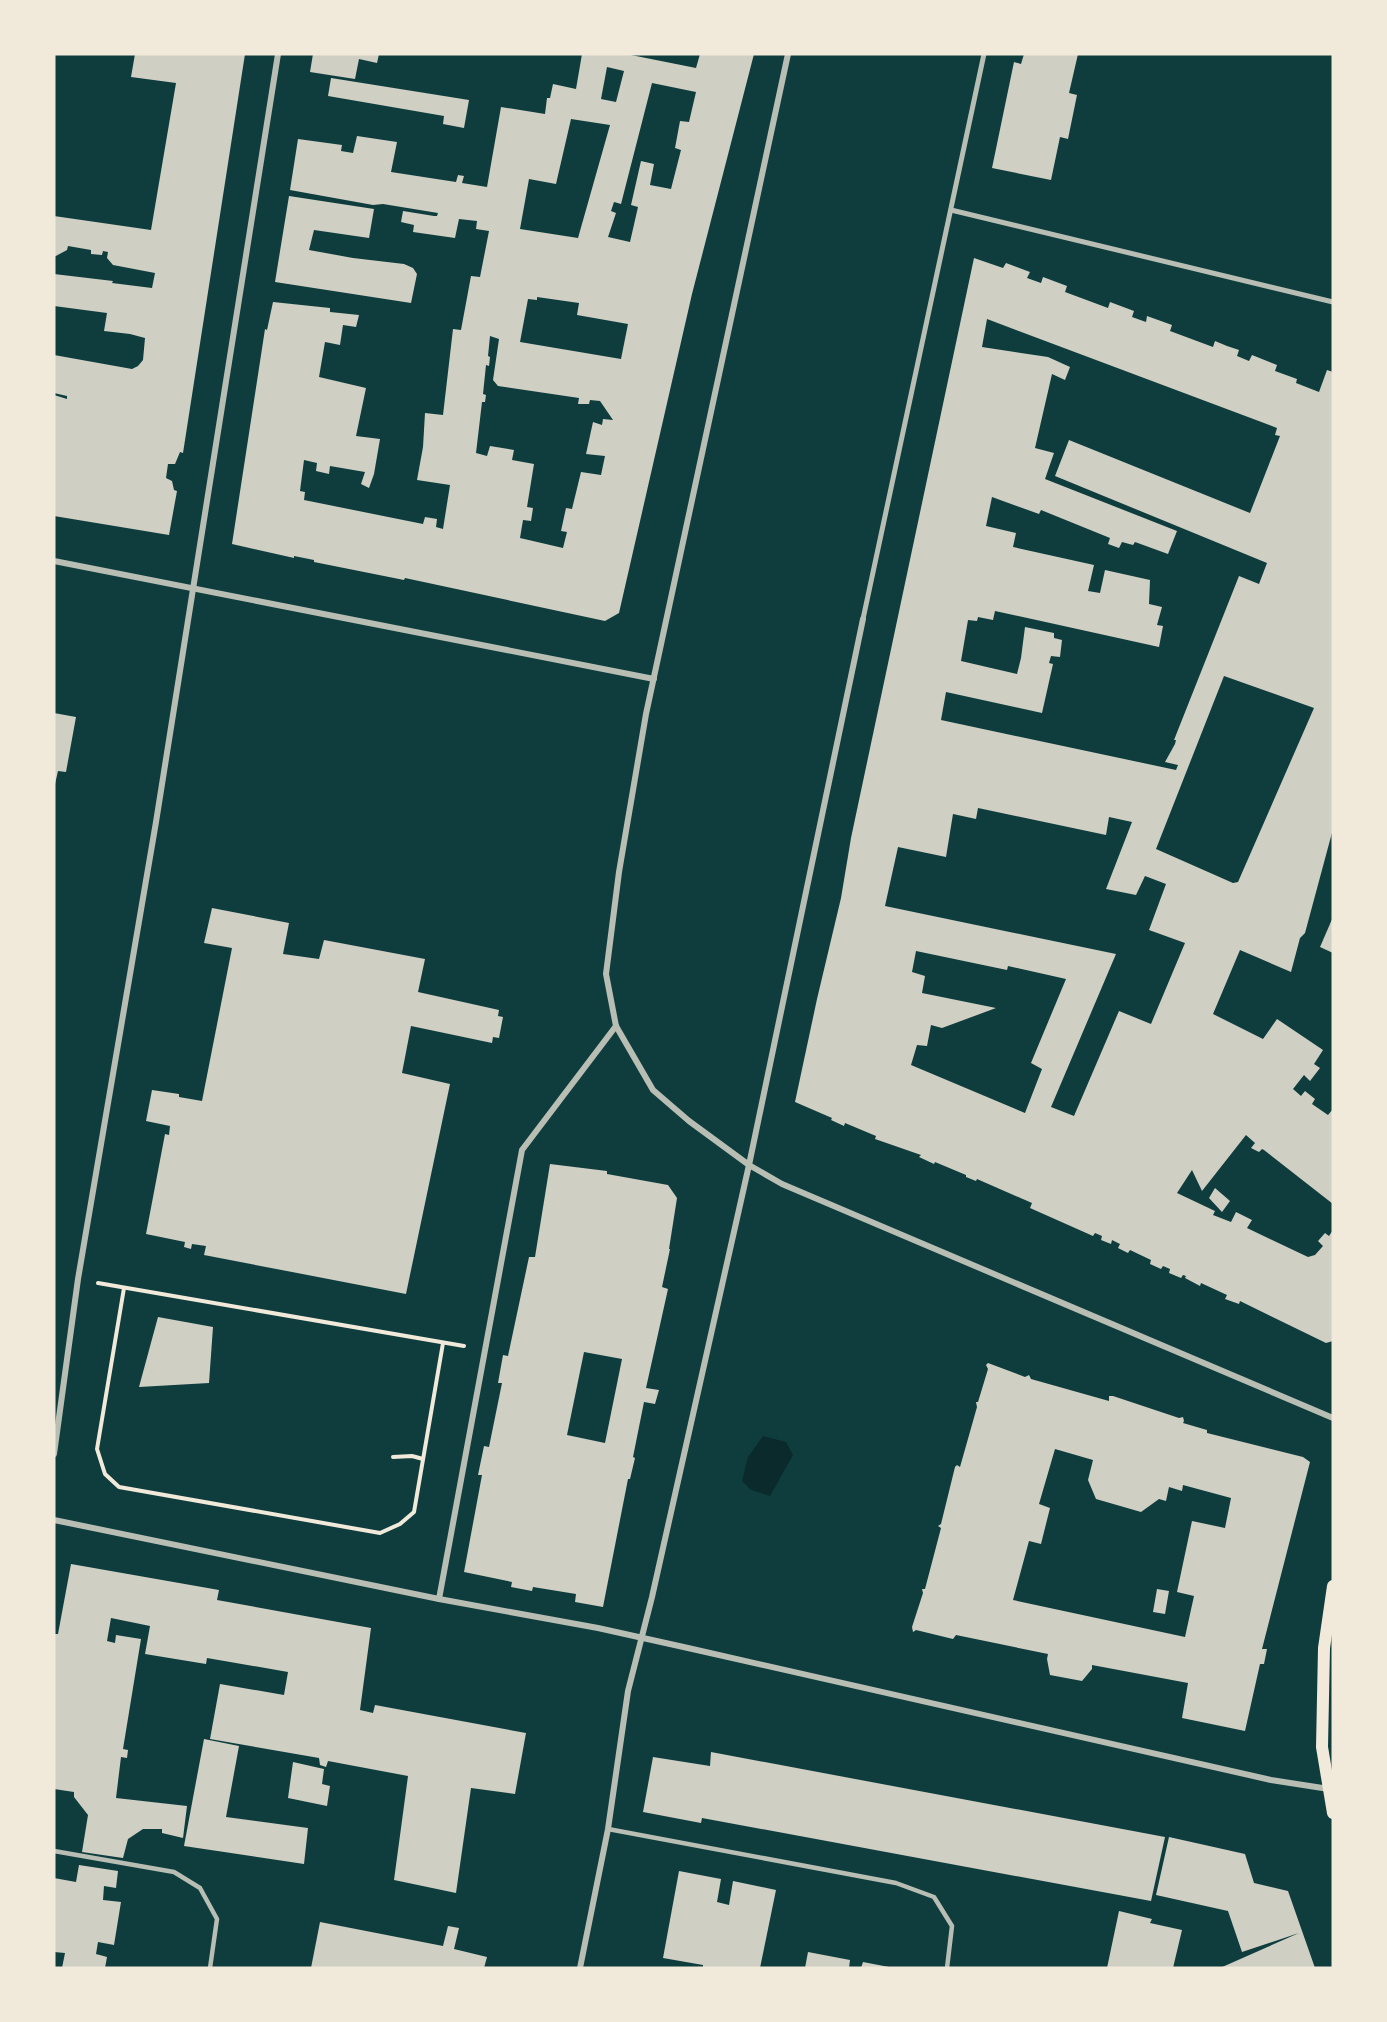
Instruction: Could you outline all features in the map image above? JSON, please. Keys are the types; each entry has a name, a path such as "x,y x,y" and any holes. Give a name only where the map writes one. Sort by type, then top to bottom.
{"main road":[{"path":"1333,1586 1324,1659 1322,1747 1333,1813"}],"street":[{"path":"54,1454 78,1279 156,822 278,54"},
{"path":"788,54 646,714 619,872 606,974 616,1026 653,1090 689,1121 749,1165 782,1184 1333,1418"},
{"path":"580,1968 608,1829 628,1691 749,1165 984,54"},
{"path":"951,210 1333,302"},
{"path":"54,561 654,679"},
{"path":"439,1599 522,1150 616,1026"},
{"path":"54,1520 642,1638 1271,1780 1329,1789"}],"lane":[{"path":"608,1829 896,1883 934,1897 952,1926 947,1968"},
{"path":"54,1851 174,1872 200,1888 217,1919 210,1968"}],"path":[{"path":"78,1279 485,1350"},
{"path":"124,1288 97,1449 105,1474 119,1487 380,1533 400,1524 414,1512 443,1342"},
{"path":"393,1457 412,1456 423,1459"}],"water":[{"path":"763,1436 786,1442 793,1455 770,1496 751,1490 742,1481 748,1457"}],"building":[{"path":"135,54 245,54 183,453 180,452 175,464 168,464 166,478 172,481 174,490 177,491 169,535 54,516 54,395 67,399 67,396 54,393 54,355 132,369 143,360 145,338 104,331 107,313 54,306 54,274 152,288 155,273 113,265 107,258 108,252 103,251 102,255 91,254 91,250 68,246 67,250 54,257 54,216 151,230 176,83 131,77"},
{"path":"313,54 379,54 377,63 359,59 355,79 310,72"},
{"path":"582,54 626,54 696,68 700,54 754,54 692,294 619,613 605,621 232,544 265,329 267,330 273,302 330,308 330,312 359,315 356,327 343,325 340,345 325,342 319,377 366,388 356,436 380,439 374,474 369,488 361,484 365,472 330,466 329,474 316,471 317,463 304,460 300,491 305,492 304,500 423,524 425,517 437,519 436,527 443,529 450,485 417,480 423,447 425,413 443,415 453,329 461,330 471,276 480,277 489,231 476,229 477,221 459,219 455,238 413,232 414,225 401,222 403,211 434,216 438,213 383,204 373,205 290,190 298,139 342,145 341,151 353,153 357,136 397,142 391,172 456,182 458,175 464,176 462,183 487,187 501,107 545,114 547,98 550,98 553,84 576,89","holes":["607,67 624,71 616,102 601,99","652,83 696,92 689,122 680,121 675,148 681,150 671,189 650,185 654,164 641,161 631,205 638,207 630,242 608,237 616,213 611,211 614,202 621,204","571,119 610,125 578,238 520,229 529,179 556,184","537,297 579,303 577,315 628,324 621,359 520,342 528,299 537,300","490,336 499,339 493,380 498,386 579,398 578,404 589,404 590,400 600,401 613,420 603,419 602,425 593,422 586,454 605,456 601,475 581,472 572,509 566,508 561,531 567,532 563,548 520,538 523,520 531,521 533,508 527,507 534,464 512,460 514,450 490,446 487,456 476,453 482,402 485,402 486,395 483,394 486,365 489,366 490,357 488,356"]},
{"path":"1024,54 1078,54 1069,93 1077,95 1068,139 1060,137 1051,180 992,168 1014,62 1021,64"},
{"path":"331,78 469,100 464,128 443,124 444,116 328,96"},
{"path":"289,196 374,209 369,238 314,230 309,250 404,264 413,268 417,274 411,303 275,282"},
{"path":"974,258 1003,268 1006,263 1030,272 1027,278 1041,283 1043,277 1067,286 1065,292 1108,308 1110,302 1134,311 1132,317 1146,322 1147,316 1172,325 1170,331 1213,347 1215,341 1239,350 1237,356 1249,361 1252,355 1277,365 1275,371 1297,379 1296,383 1319,392 1327,370 1333,372 1333,829 1305,933 1300,938 1291,972 1240,950 1213,1014 1263,1039 1277,1019 1323,1050 1314,1064 1320,1068 1310,1081 1304,1075 1293,1089 1301,1096 1305,1091 1315,1099 1312,1104 1328,1115 1333,1109 1333,1204 1264,1150 1259,1152 1251,1148 1255,1143 1246,1135 1202,1191 1192,1170 1177,1193 1215,1211 1213,1215 1231,1222 1236,1212 1252,1220 1247,1228 1308,1257 1315,1255 1323,1246 1318,1241 1325,1233 1329,1236 1333,1230 1333,1341 1326,1343 1240,1301 1239,1304 1225,1299 1227,1295 1201,1283 1200,1286 1185,1278 1186,1276 1183,1275 1181,1278 1169,1273 1170,1269 1163,1266 1161,1269 1150,1264 1151,1260 1130,1250 1128,1253 1118,1248 1120,1244 1112,1240 1111,1244 1101,1240 1102,1236 1095,1233 1093,1236 1030,1208 1032,1203 935,1162 934,1164 919,1157 921,1155 875,1139 876,1136 845,1123 844,1126 831,1120 832,1118 795,1102 841,898 851,838","holes":["987,319 1277,428 1275,435 1280,436 1250,513 1069,440 1055,476 1267,563 1259,584 1239,576 1174,740 1176,740 1175,744 1165,762 1178,765 1176,770 941,720 946,692 1042,713 1053,664 1049,663 1051,656 1060,657 1062,640 1054,638 1054,633 1025,627 1017,674 961,661 968,620 977,621 978,617 993,620 995,611 1159,647 1163,626 1157,625 1162,607 1149,604 1150,580 1105,570 1100,593 1088,591 1094,565 1013,547 1016,533 986,526 992,497 1039,514 1041,510 1110,538 1108,544 1119,548 1122,542 1133,545 1135,542 1168,554 1177,531 1045,479 1054,453 1035,448 1052,374 1065,380 1070,367 1048,357 982,347","1224,676 1314,708 1238,882 1233,883 1156,849","978,808 1106,835 1109,817 1132,822 1106,889 1136,895 1145,876 1166,884 1149,930 1185,943 1151,1024 1119,1011 1074,1116 1051,1107 1116,954 885,906 898,847 946,857 953,814 976,819","916,951 1007,970 1008,966 1066,979 1031,1063 1042,1069 1025,1113 911,1065 917,1045 927,1046 931,1025 942,1028 996,1008 922,993 925,976 912,972"]},
{"path":"54,713 76,717 66,772 58,771 55,784"},
{"path":"212,908 289,923 283,954 319,959 324,940 425,959 418,992 499,1010 498,1016 503,1017 499,1038 493,1037 492,1043 411,1026 402,1073 450,1084 406,1294 204,1255 206,1246 192,1244 191,1249 184,1247 185,1242 146,1234 165,1134 169,1135 170,1126 146,1121 152,1090 179,1094 179,1097 202,1101 232,948 204,943"},
{"path":"1333,917 1333,953 1320,947"},
{"path":"550,1164 607,1171 607,1174 668,1185 677,1198 662,1287 668,1289 646,1388 659,1390 655,1404 644,1402 633,1457 635,1458 630,1479 628,1479 603,1607 575,1602 576,1594 533,1587 532,1591 511,1587 512,1582 464,1572 482,1475 478,1475 484,1446 489,1447 502,1383 498,1383 503,1355 508,1356 529,1257 535,1257","holes":["584,1352 622,1359 605,1443 567,1435"]},
{"path":"1215,1188 1230,1201 1222,1212 1209,1198"},
{"path":"158,1317 213,1327 209,1383 139,1387"},
{"path":"988,1363 1025,1377 1029,1375 1031,1379 1109,1401 1109,1396 1113,1396 1179,1418 1183,1417 1183,1423 1207,1430 1207,1433 1303,1457 1310,1462 1262,1649 1267,1649 1264,1664 1260,1664 1245,1731 1182,1718 1188,1683 1092,1665 1092,1669 1082,1681 1050,1675 1048,1654 956,1635 953,1639 916,1630 913,1632 912,1627 923,1593 922,1589 925,1589 941,1528 938,1526 941,1524 955,1467 957,1465 960,1467 977,1407 976,1402 978,1402 988,1369 986,1365","holes":["1055,1449 1093,1460 1088,1480 1096,1499 1141,1512 1159,1499 1166,1501 1169,1487 1182,1491 1183,1485 1231,1498 1225,1528 1192,1521 1177,1592 1194,1596 1185,1637 1013,1600 1029,1541 1041,1544 1050,1508 1039,1504"]},
{"path":"71,1564 219,1590 217,1600 371,1628 360,1710 373,1713 375,1705 526,1733 515,1794 471,1788 456,1893 394,1880 408,1776 328,1761 326,1767 320,1765 319,1758 210,1739 220,1684 284,1695 288,1672 207,1658 206,1664 145,1654 150,1626 111,1618 107,1641 115,1643 116,1635 141,1639 123,1749 128,1750 127,1758 121,1757 116,1798 187,1806 183,1838 162,1833 162,1829 143,1829 128,1839 123,1858 82,1852 88,1815 74,1797 74,1792 54,1789 54,1634 58,1634"},
{"path":"1157,1589 1169,1591 1165,1614 1153,1612"},
{"path":"204,1739 239,1746 226,1817 308,1828 304,1864 184,1846"},
{"path":"711,1752 1165,1837 1151,1901 702,1818 701,1823 643,1812 653,1757 710,1766"},
{"path":"293,1762 324,1769 322,1784 330,1786 327,1806 288,1798"},
{"path":"1169,1837 1245,1854 1254,1883 1288,1891 1315,1968 1220,1968 1299,1933 1242,1952 1228,1911 1156,1895"},
{"path":"79,1865 118,1871 116,1888 104,1886 103,1900 121,1902 114,1945 98,1942 96,1954 107,1957 105,1968 62,1968 65,1953 54,1952 54,1878 76,1882"},
{"path":"679,1871 721,1879 717,1902 729,1905 733,1881 776,1890 760,1968 703,1968 703,1965 663,1958"},
{"path":"1119,1911 1152,1919 1150,1923 1182,1930 1173,1968 1107,1968"},
{"path":"320,1922 443,1946 448,1926 459,1928 454,1949 487,1957 484,1968 311,1968"},
{"path":"808,1952 850,1960 849,1968 805,1968"},
{"path":"863,1962 889,1967 861,1968"}]}
